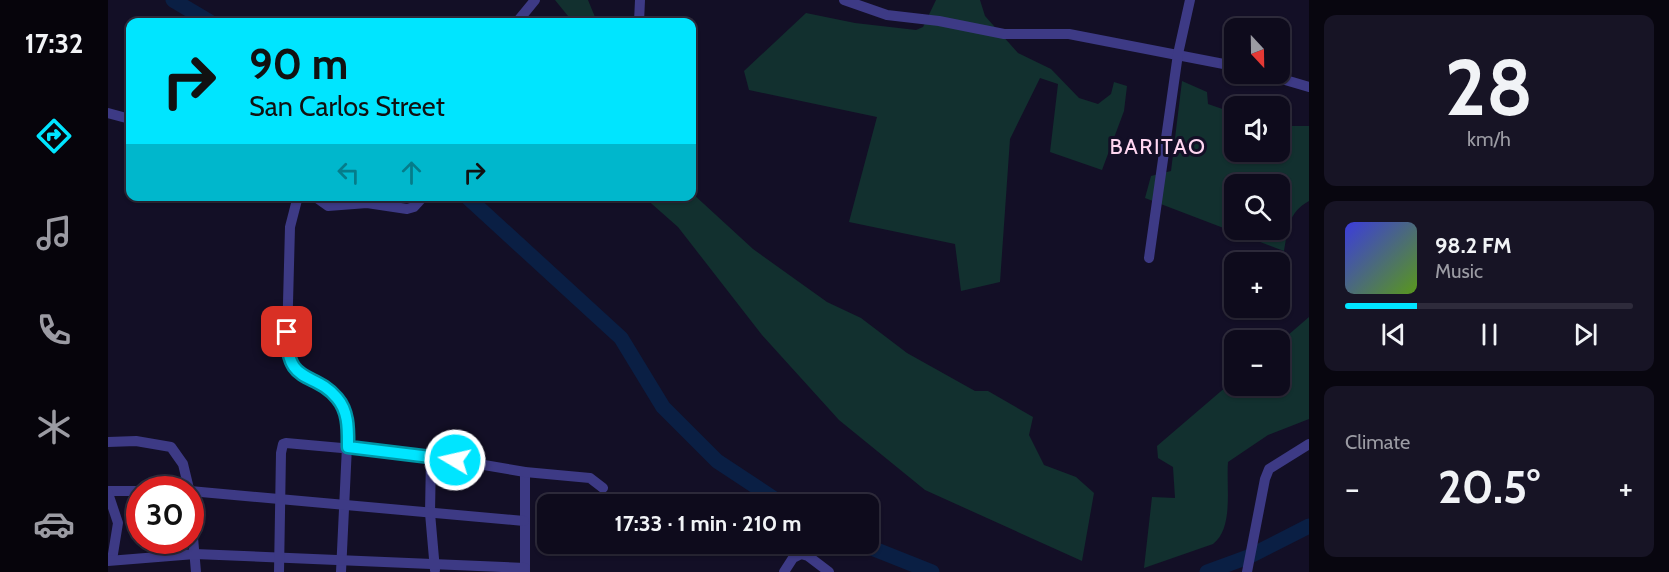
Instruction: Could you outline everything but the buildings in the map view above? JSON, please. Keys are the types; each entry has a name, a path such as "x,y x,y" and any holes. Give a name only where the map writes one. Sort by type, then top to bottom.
{"street":[{"path":"520,18 535,0"},
{"path":"639,18 640,0"},
{"path":"844,0 887,15 1014,34 1069,34 1224,64"},
{"path":"1149,258 1178,54 1190,0"},
{"path":"1290,81 1309,87"},
{"path":"108,113 126,118"},
{"path":"297,201 290,227 288,354 302,375 331,392 341,403 348,425 346,505 341,566"},
{"path":"321,201 328,206 367,203 407,209 414,207 419,201"},
{"path":"108,442 136,441 171,447 183,464 186,476"},
{"path":"279,572 279,498 283,444 290,442 431,456 525,471 590,478 603,488"},
{"path":"1247,572 1264,479 1269,469 1309,444"},
{"path":"431,456 430,513 434,568"},
{"path":"126,491 108,492 118,523 110,560 195,554 279,557 341,566 525,570 525,471"},
{"path":"204,491 524,521"},
{"path":"195,554 196,572"},
{"path":"784,572 793,558 805,554 829,572"}],"green space":[{"path":"555,0 588,0 595,18 568,18"},
{"path":"936,0 980,0 985,16 1018,53 1051,69 1079,98 1098,104 1111,94 1114,82 1127,86 1124,111 1102,170 1050,152 1058,84 1040,78 1010,139 1000,282 961,291 955,244 849,222 877,117 749,90 744,71 806,13 855,23 916,30 923,27"},
{"path":"1182,81 1207,92 1208,104 1224,110 1224,162 1290,162 1290,126 1309,126 1309,201 1297,210 1290,222 1290,174 1224,174 1224,228 1145,198 1151,176 1171,171"},
{"path":"696,197 753,249 827,302 861,318 907,353 975,391 988,391 1033,417 1029,435 1044,465 1076,477 1094,493 1082,561 925,490 839,420 762,335 678,227 649,201 696,201"},
{"path":"1255,240 1286,240 1284,251"},
{"path":"1309,317 1309,419 1268,435 1228,462 1226,518 1220,537 1213,544 1144,568 1152,497 1175,498 1173,467 1158,458 1157,446 1224,389 1224,396 1290,396 1290,333"}],"waterway":[{"path":"173,0 203,18"},
{"path":"471,201 621,338 663,407 717,461 767,494"},
{"path":"1207,572 1248,557 1309,526"},
{"path":"879,551 932,572"}],"district":[{"name":"BARITAO","path":"1158,146"}],"route":[{"path":"287,332 288,354 297,371 331,392 341,403 347,418 348,447 455,460"}]}
